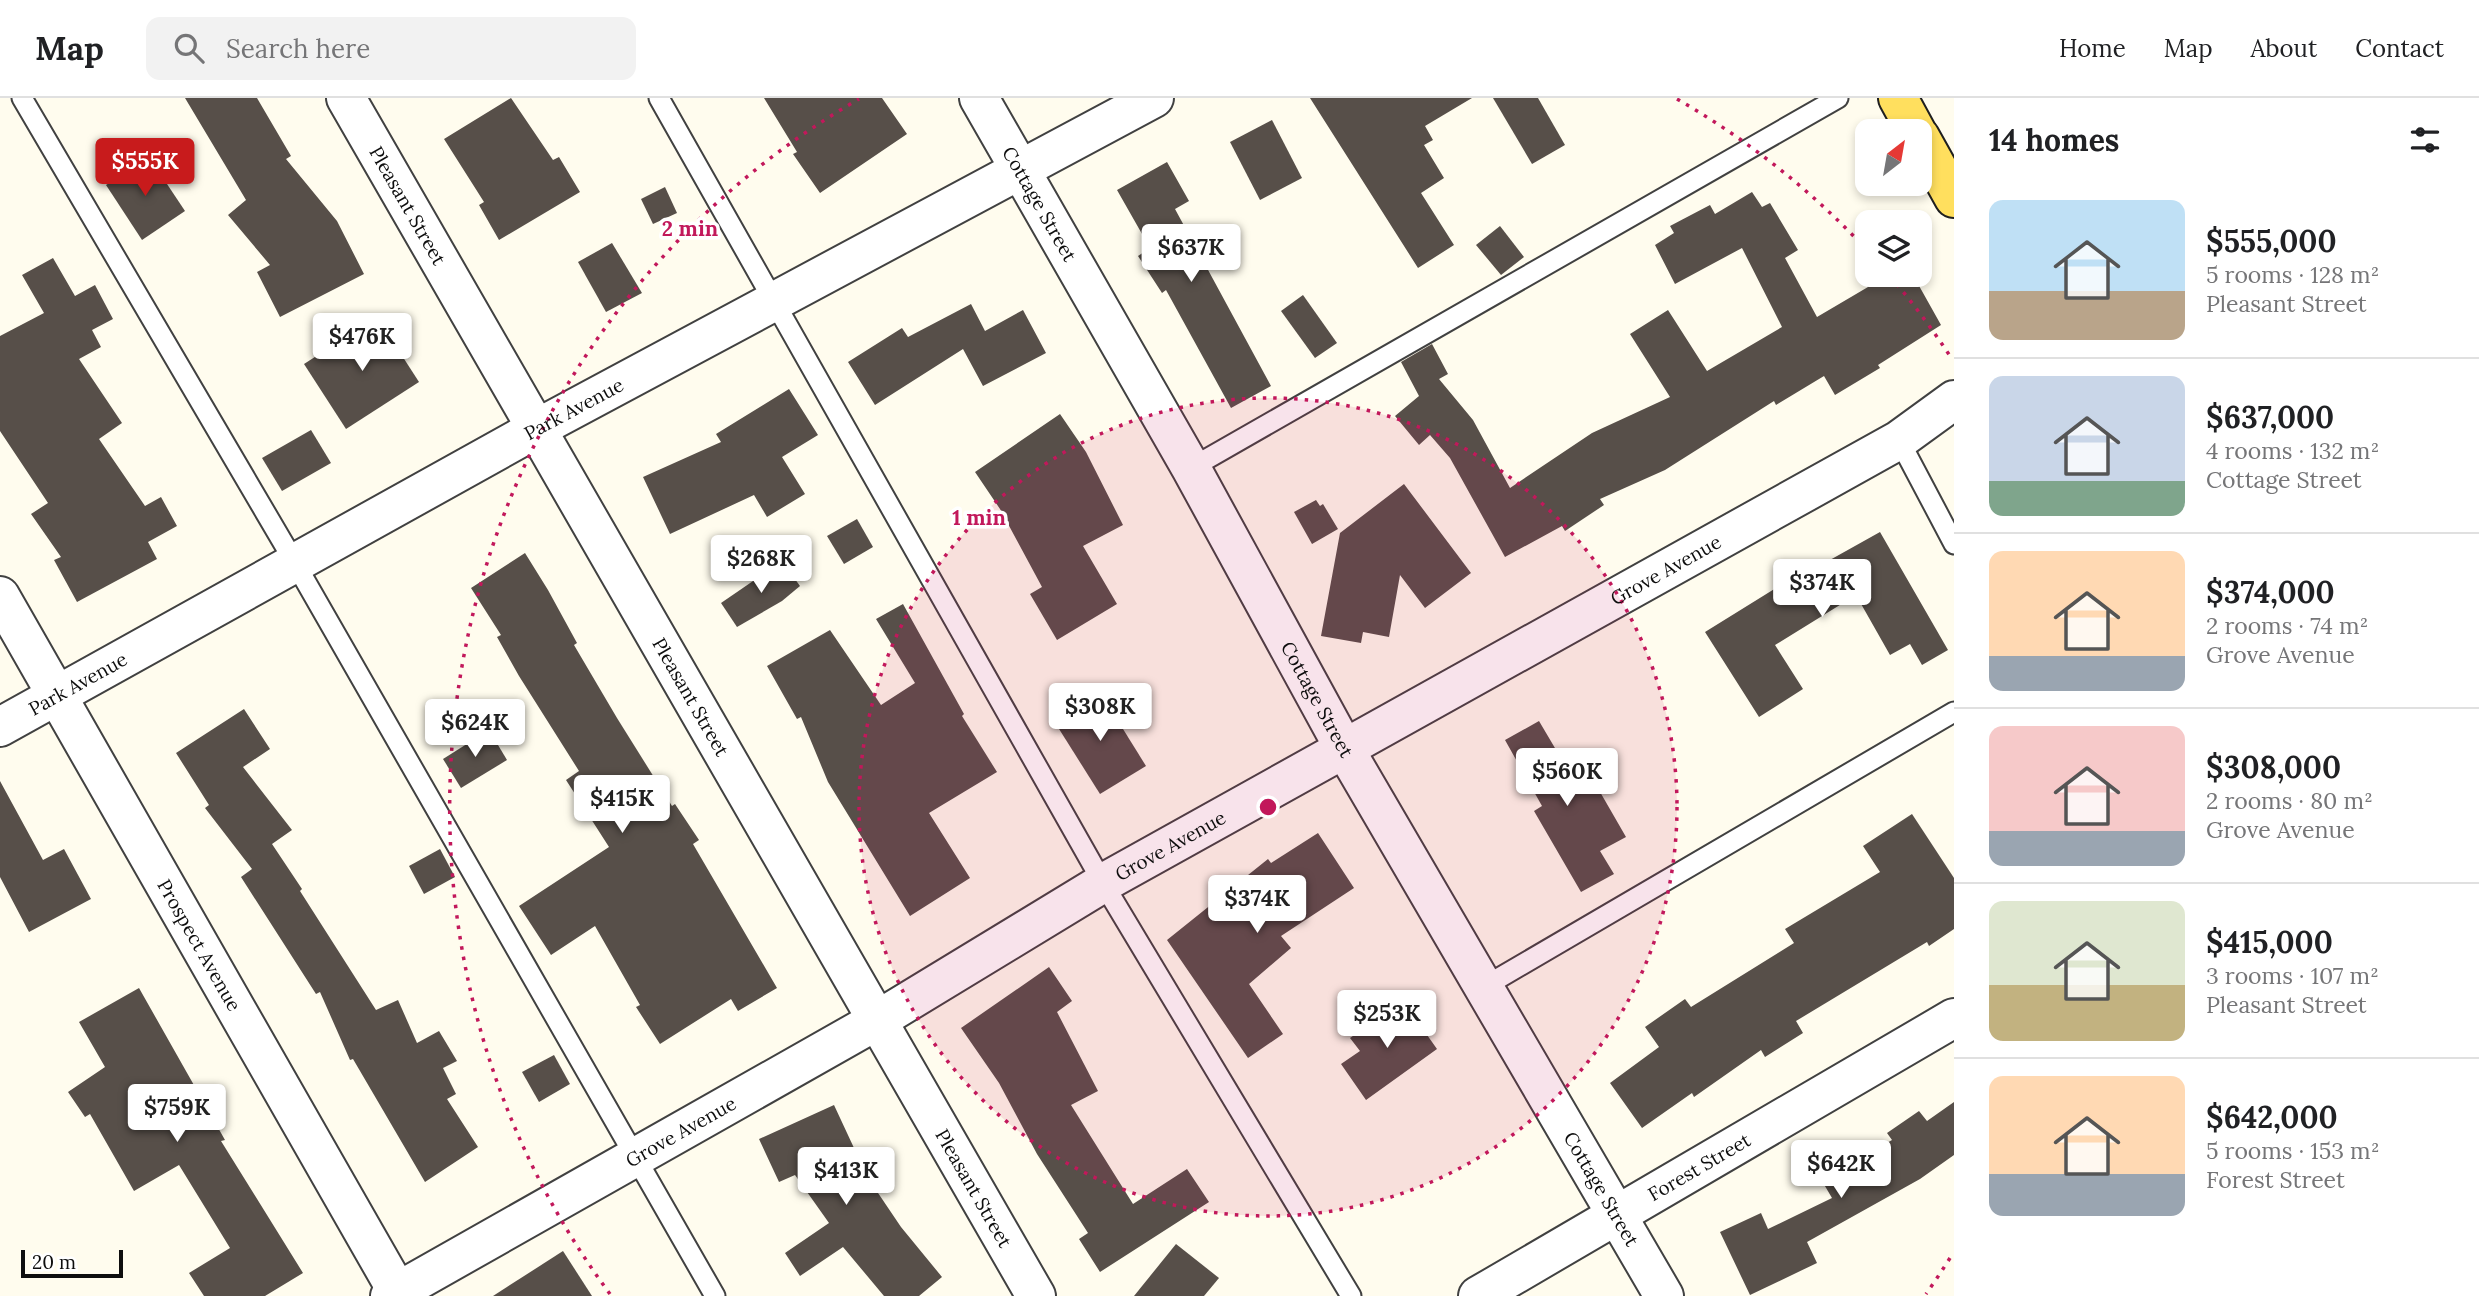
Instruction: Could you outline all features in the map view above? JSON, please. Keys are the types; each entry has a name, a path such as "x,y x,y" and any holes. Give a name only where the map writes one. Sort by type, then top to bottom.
{"main road":[{"path":"1898,98 1909,119"},
{"path":"1932,159 1954,198"}],"street":[{"name":"Pleasant Street","path":"346,98 1036,1296"},
{"name":"Cottage Street","path":"979,98 1191,468 1343,748 1664,1296"},
{"name":"Park Avenue","path":"0,727 536,429 1154,98"},
{"name":"Grove Avenue","path":"396,1294 634,1156 876,1021 1103,883 1899,440 1954,400"},
{"name":"Prospect Avenue","path":"0,596 396,1294"},
{"name":"Forest Street","path":"1478,1296 1954,1018"}],"lane":[{"path":"22,98 295,563 715,1296"},
{"path":"659,98 1103,883 1351,1296"},
{"path":"1191,468 1838,98"},
{"path":"1899,440 1954,544"},
{"path":"1482,988 1954,712"}],"building":[{"path":"185,98 257,98 291,156 286,159 337,221 364,274 280,317 257,272 270,265 228,215 246,200"},
{"path":"511,98 553,160 559,157 580,192 499,240 479,205 484,202 444,139"},
{"path":"764,98 882,98 907,134 820,193 793,154 797,152"},
{"path":"1310,98 1472,98 1425,126 1433,140 1424,145 1444,178 1421,193 1454,245 1418,268"},
{"path":"1493,98 1538,98 1565,145 1532,164"},
{"path":"1272,120 1302,178 1260,200 1230,142"},
{"path":"149,157 185,211 142,240 106,185"},
{"path":"1167,162 1189,201 1175,209 1271,386 1231,408 1166,290 1162,293 1138,256 1150,248 1117,190"},
{"path":"665,187 677,213 653,224 641,199"},
{"path":"1752,192 1762,207 1770,203 1798,250 1785,258 1817,317 1868,287 1920,287 1941,325 1878,365 1880,368 1835,395 1824,376 1776,405 1774,401 1665,470 1600,499 1604,505 1565,531 1562,526 1505,557 1450,458 1430,435 1419,445 1395,416 1419,396 1401,362 1432,344 1448,374 1439,379 1473,420 1510,488 1592,433 1670,397 1630,334 1668,310 1707,371 1782,327 1742,248 1675,284 1655,245 1674,233 1670,226 1710,205 1715,214"},
{"path":"1500,226 1524,257 1501,275 1476,245"},
{"path":"612,243 642,293 606,312 578,262"},
{"path":"53,258 75,296 95,285 113,319 92,330 101,347 79,359 122,423 99,439 145,506 161,497 177,526 148,542 157,559 77,602 54,560 61,557 31,514 48,503 0,431 0,336 44,313 22,275"},
{"path":"1303,295 1337,343 1315,358 1281,311"},
{"path":"971,304 985,331 1023,310 1046,353 983,386 963,349 875,405 848,362 902,328 908,337"},
{"path":"377,317 419,382 346,429 304,364"},
{"path":"789,389 818,435 782,457 805,494 767,517 754,495 670,534 643,477 721,442 716,434"},
{"path":"1060,414 1086,452 1123,525 1083,546 1117,604 1057,640 1030,594 1042,587 1000,509 975,472"},
{"path":"311,430 331,463 282,491 262,458"},
{"path":"1404,484 1471,573 1425,608 1400,575 1389,637 1363,632 1361,643 1321,636 1340,533"},
{"path":"1316,500 1320,506 1323,504 1338,529 1312,544 1294,512"},
{"path":"857,519 873,547 844,564 827,536"},
{"path":"1880,532 1948,650 1922,665 1910,644 1890,655 1856,595 1775,645 1803,689 1759,717 1705,632 1810,567 1812,570"},
{"path":"525,553 617,718 672,806 675,804 699,840 693,844 777,988 738,1011 731,999 660,1044 636,1007 640,1005 595,926 551,955 519,906 609,847 566,780 579,771 519,676 497,637 501,635 471,588"},
{"path":"782,561 800,586 782,601 737,627 721,603"},
{"path":"903,604 964,714 962,716 997,772 929,813 970,878 910,916 828,782 801,717 797,719 767,666 830,630 881,705 915,683 876,619"},
{"path":"1100,692 1146,766 1100,794 1054,721"},
{"path":"244,709 270,749 243,767 292,830 272,844 302,889 300,891 376,1010 398,1000 417,1043 439,1031 457,1061 443,1068 456,1094 447,1099 478,1147 425,1182 353,1059 350,1060 320,992 316,994 241,877 252,869 205,808 209,805 176,753"},
{"path":"1539,721 1578,787 1592,778 1626,837 1600,851 1614,874 1581,892 1534,811 1542,806 1505,740"},
{"path":"489,730 507,760 461,788 443,759"},
{"path":"0,781 43,860 64,849 91,899 29,932 0,877"},
{"path":"1912,814 1954,878 1954,929 1929,946 1927,942 1796,1021 1803,1033 1765,1057 1761,1050 1694,1097 1692,1093 1642,1128 1610,1083 1659,1047 1645,1027 1685,999 1691,1007 1794,943 1785,929 1880,872 1863,846"},
{"path":"1318,833 1354,888 1281,936 1291,948 1249,984 1283,1034 1248,1058 1167,940 1268,859 1271,863"},
{"path":"440,849 455,877 424,894 409,866"},
{"path":"1049,967 1072,1001 1057,1012 1098,1091 1071,1105 1133,1204 1187,1169 1209,1202 1100,1272 1079,1239 1088,1233 1037,1154 999,1083 961,1028"},
{"path":"139,988 225,1140 221,1141 303,1273 265,1296 204,1296 189,1273 230,1248 179,1165 134,1191 90,1114 85,1117 68,1092 105,1067 79,1022"},
{"path":"1403,1001 1437,1049 1366,1100 1341,1064 1360,1051 1350,1038"},
{"path":"554,1055 570,1084 539,1102 522,1072"},
{"path":"1954,1102 1954,1155 1920,1179 1807,1242 1817,1263 1750,1295 1720,1232 1761,1213 1768,1229 1832,1198 1822,1181 1892,1140 1887,1133 1919,1111 1927,1121"},
{"path":"834,1105 854,1148 849,1150 901,1227 942,1277 919,1296 884,1296 843,1247 800,1276 785,1253 829,1223 795,1175 779,1182 759,1139"},
{"path":"1176,1244 1219,1278 1204,1296 1134,1296"},
{"path":"563,1251 592,1296 493,1296"}]}
